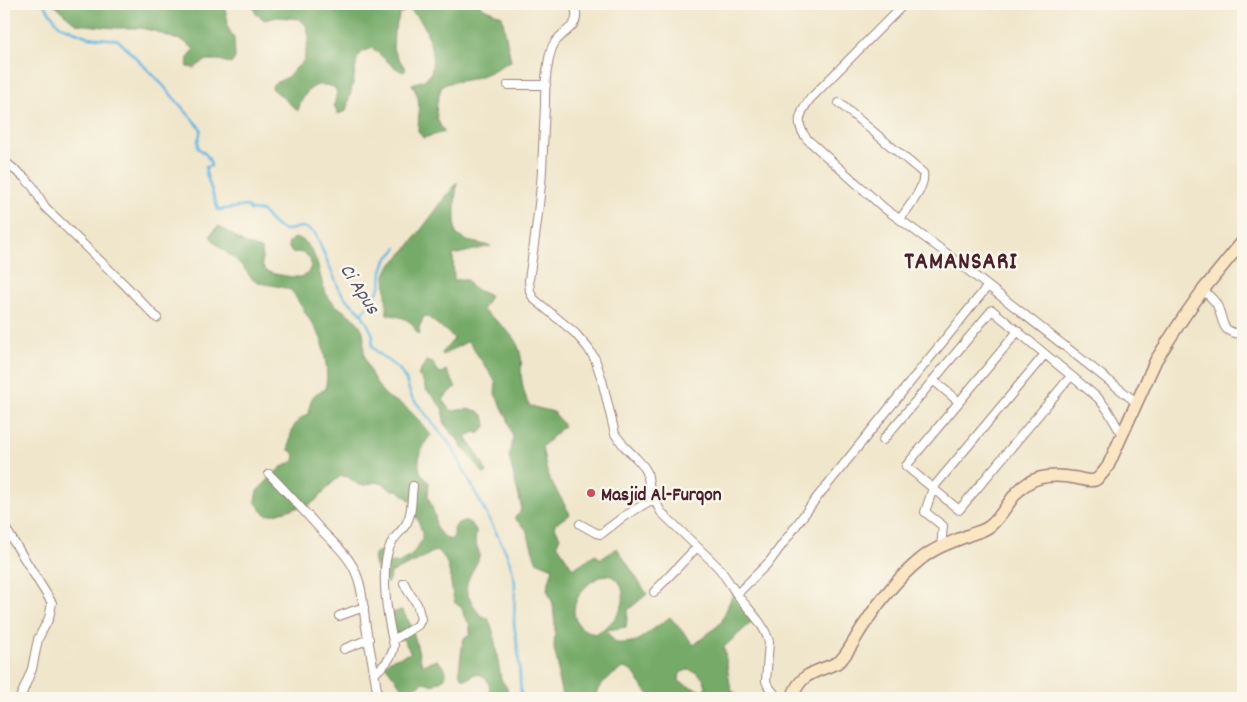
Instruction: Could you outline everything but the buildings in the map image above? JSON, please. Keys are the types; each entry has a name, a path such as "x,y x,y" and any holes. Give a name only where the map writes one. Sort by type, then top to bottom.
{"main road":[{"path":"792,698 797,686 805,676 841,660 865,622 898,581 922,558 941,547 991,526 1013,496 1032,481 1051,476 1090,480 1096,479 1104,472 1156,360 1203,290 1243,241"}],"street":[{"path":"574,4 576,18 570,28 555,42 551,50 546,74 541,186 529,280 530,292 538,303 562,321 583,342 596,359 615,434 644,467 653,499 665,517 724,574 762,626 769,642 766,681 778,698"},
{"path":"904,4 810,99 800,117 799,125 802,132 807,139 884,208 1136,402"},
{"path":"508,85 546,85"},
{"path":"839,103 923,173 924,182 920,190 900,219"},
{"path":"4,161 25,178 45,207 157,318"},
{"path":"737,594 770,561 815,500 987,287"},
{"path":"1203,290 1215,303 1225,328 1233,333 1243,334"},
{"path":"883,440 992,310 1098,398 1107,409 1122,435"},
{"path":"1018,331 906,466 959,510 1071,376"},
{"path":"941,547 943,526 925,512 933,488 1045,354"},
{"path":"933,380 959,402"},
{"path":"269,474 346,556 355,572 364,607 378,698"},
{"path":"375,673 392,656 394,646 385,595 386,560 390,546 410,515 413,486"},
{"path":"580,524 601,534 623,517 653,499"},
{"path":"4,526 52,603 49,618 38,639 32,669 20,698"},
{"path":"654,592 697,547"},
{"path":"392,640 418,625 421,619 417,604 404,583"},
{"path":"339,616 364,607"},
{"path":"344,649 369,639"}],"green space":[{"path":"53,4 224,4 228,22 227,26 234,38 235,58 231,64 220,60 206,60 194,68 187,67 188,58 194,49 182,40 140,28 114,28 76,24"},
{"path":"252,4 478,4 502,16 511,61 479,77 442,86 436,110 438,121 445,132 423,138 418,131 418,97 412,84 427,78 430,74 432,53 424,26 409,9 400,14 394,32 393,49 406,70 403,72 398,70 372,48 362,52 357,59 346,111 338,114 334,105 337,92 334,87 318,85 307,92 300,103 298,111 272,88 273,84 286,78 304,60 309,36 306,25 299,19 277,17 265,20 256,14"},
{"path":"457,182 456,234 467,241 491,246 453,255 454,280 467,280 471,287 490,296 482,310 506,330 516,342 521,357 522,381 530,406 554,412 564,426 542,447 548,476 570,514 554,525 560,537 557,544 573,569 595,554 601,559 617,548 647,594 628,610 626,627 607,630 616,643 637,641 670,617 694,645 721,623 734,591 753,621 724,647 731,690 737,694 734,698 652,698 634,674 630,670 623,668 602,684 595,698 565,698 562,694 554,649 555,626 553,604 547,589 553,568 536,561 526,529 514,518 520,513 521,505 509,457 513,438 507,417 495,394 496,382 468,341 443,355 442,353 454,339 428,317 424,316 419,328 420,335 408,321 401,317 387,314 385,275 388,268 408,247","holes":["606,575 615,578 620,584 623,601 618,614 608,626 595,634 583,629 577,622 574,613 575,603 587,586 596,579","687,670 697,673 703,679 706,686 703,691 679,681 680,673"]},
{"path":"219,226 244,243 262,250 262,265 266,271 275,274 302,277 308,273 311,266 310,258 302,253 292,253 288,243 292,239 299,238 306,244 315,257 327,295 335,305 355,319 362,329 366,362 378,386 384,394 412,413 431,435 425,443 419,458 419,468 429,482 428,496 435,516 436,528 450,540 454,536 454,529 458,523 467,521 475,529 475,541 479,556 468,581 467,591 478,612 488,618 493,631 501,679 507,688 509,698 489,698 489,685 483,676 474,674 465,679 461,677 459,671 462,647 464,638 470,635 470,625 464,616 462,608 455,603 448,568 443,556 438,551 392,572 387,584 377,570 373,558 374,554 380,551 385,552 388,562 398,563 412,555 422,540 422,532 414,512 413,503 398,490 391,490 384,484 375,482 359,485 348,477 341,476 315,501 305,507 267,515 255,501 257,491 280,468 294,461 295,454 289,450 291,434 299,420 309,414 314,395 325,390 327,378 326,363 321,338 292,291 255,281 210,236"},
{"path":"426,361 433,363 436,370 441,373 446,370 456,387 443,400 448,408 454,411 464,409 478,411 484,417 486,427 479,434 475,432 467,436 467,439 487,472 484,474 445,425 442,408 426,390 423,381 418,375"},
{"path":"402,610 412,627 422,665 437,660 445,668 445,678 433,685 424,682 407,694 385,665 390,660 411,653 403,639 390,639 386,615"}],"waterway":[{"name":"Ci Apus","path":"42,4 59,25 88,37 118,40 160,82 201,129 198,148 210,160 211,166 206,167 206,173 218,210 247,206 250,210 262,211 279,228 289,230 305,227 316,235 340,291 360,311 367,323 373,335 372,346 399,369 406,380 411,396 452,447 505,550 515,583 514,624 521,694 523,698"},
{"path":"361,314 375,297 381,284 382,271 386,260 397,248"}],"place":[{"name":"Masjid Al-Furqon","path":"591,493"}],"district":[{"name":"TAMANSARI","path":"961,260"}]}
